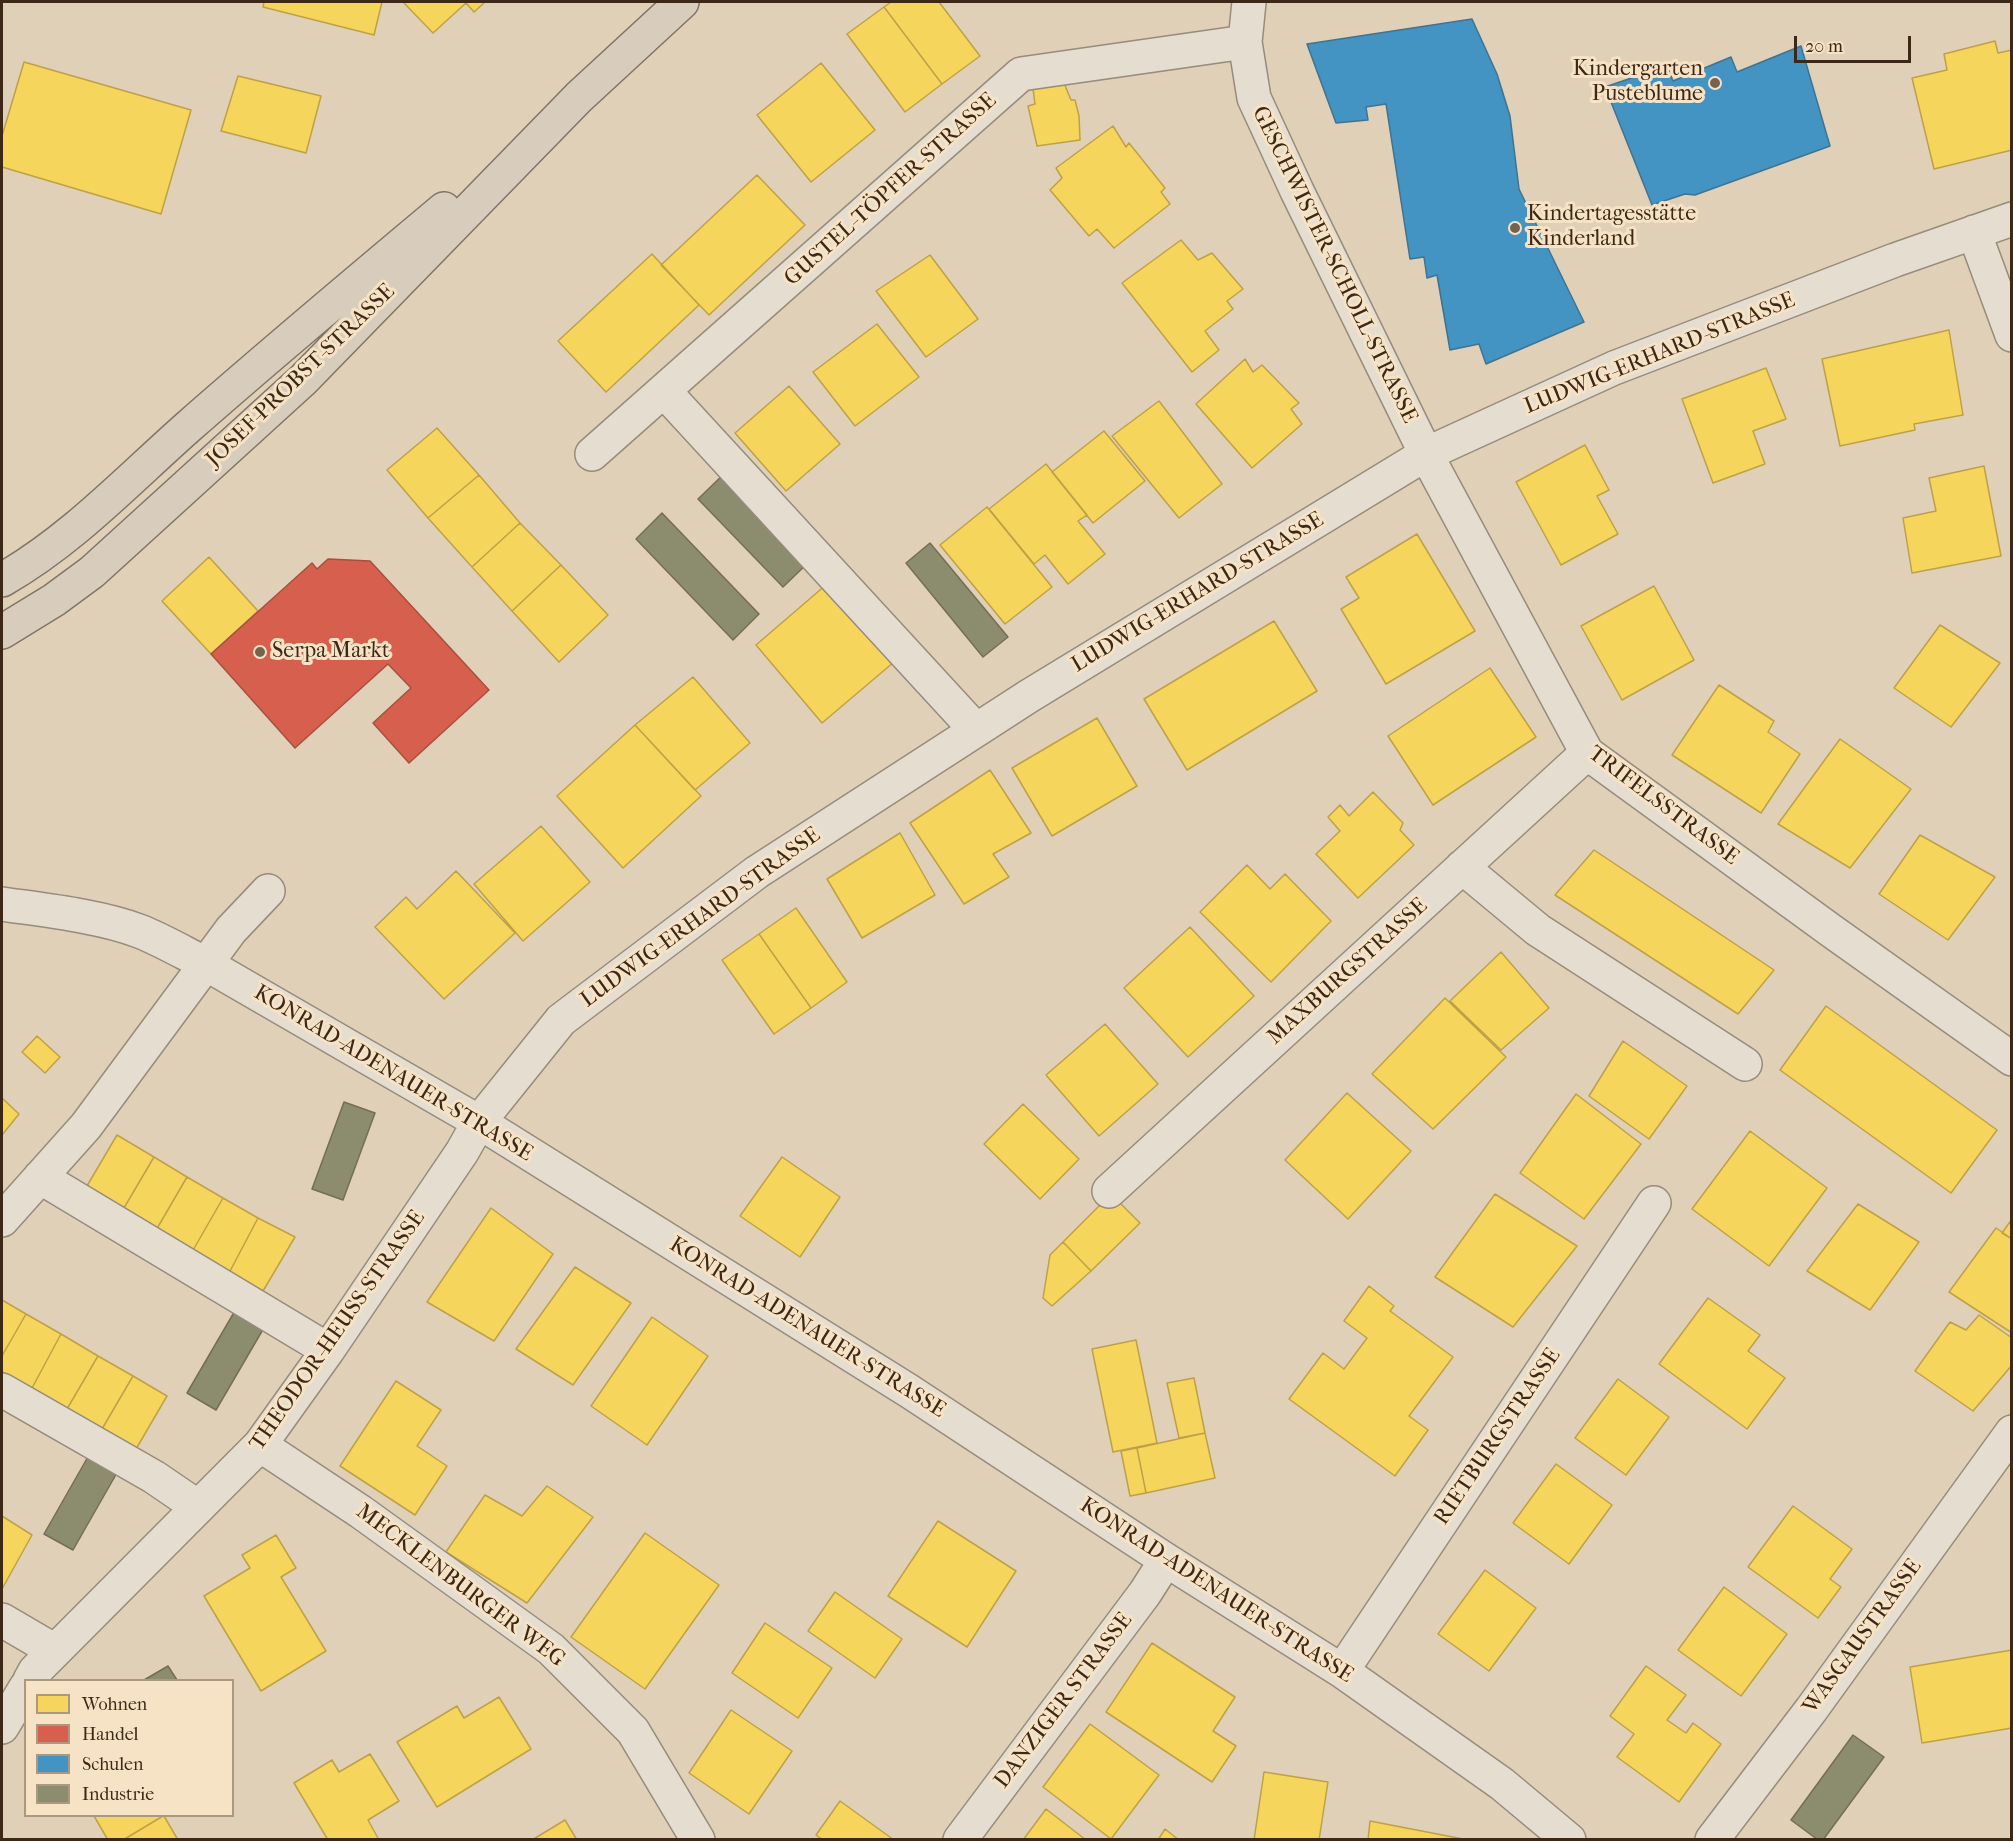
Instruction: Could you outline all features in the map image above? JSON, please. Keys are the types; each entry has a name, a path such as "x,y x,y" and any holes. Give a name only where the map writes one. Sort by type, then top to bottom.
{"main road":[{"name":"JOSEF-PROBST-STRASSE","path":"2,632 54,600 92,572 303,380 579,97 682,2"},
{"name":"JOSEF-PROBST-STRASSE","path":"2,580 35,561 93,514 287,339 579,97"}],"street":[{"name":"GESCHWISTER-SCHOLL-STRASSE","path":"1249,2 1245,42 1254,98 1426,454"},
{"name":"GUSTEL-TÖPFER-STRASSE","path":"592,454 1021,74 1245,42"},
{"name":"LUDWIG-ERHARD-STRASSE","path":"479,1122 561,1020 757,872 1029,696 1426,454 1614,368 1884,264 2012,219"},
{"path":"1974,232 2012,335"},
{"path":"664,391 976,730"},
{"name":"TRIFELSSTRASSE","path":"1426,454 1587,753 1824,926 2012,1059"},
{"name":"MAXBURGSTRASSE","path":"1109,1191 1587,753"},
{"path":"1462,867 1538,930 1745,1064"},
{"path":"2,1220 86,1126 231,930 268,891"},
{"name":"KONRAD-ADENAUER-STRASSE","path":"2,904 137,930 206,964 479,1122 909,1391 1166,1560 1342,1671 1502,1784 1569,1839"},
{"name":"THEODOR-HEUSS-STRASSE","path":"31,1679 35,1671 260,1445 328,1350 462,1152 479,1122"},
{"path":"40,1178 328,1350"},
{"name":"RIETBURGSTRASSE","path":"1342,1671 1654,1203"},
{"path":"2,1390 154,1477 198,1507"},
{"name":"WASGAUSTRASSE","path":"1712,1839 1811,1710 2012,1432"},
{"name":"MECKLENBURGER WEG","path":"260,1445 361,1512 551,1649 633,1731 698,1839"},
{"name":"DANZIGER STRASSE","path":"960,1839 1145,1593 1166,1560"},
{"path":"2,1620 55,1651"},
{"path":"2,1727 24,1690"}],"building: Wohnen":[{"path":"264,2 382,2 374,35 263,7"},
{"path":"403,2 485,2 474,12 466,3 433,33"},
{"path":"891,2 939,2 980,56 942,84 884,7"},
{"path":"884,7 942,84 905,112 847,34"},
{"path":"1995,41 1998,53 2012,50 2012,150 1934,169 1912,78 1947,70 1944,54"},
{"path":"24,62 191,110 161,214 2,167 2,136"},
{"path":"821,63 875,130 811,182 757,115"},
{"path":"238,76 321,96 306,153 221,131"},
{"path":"1064,83 1071,100 1075,100 1079,116 1080,140 1037,146 1028,106 1035,104 1033,89"},
{"path":"1113,126 1126,147 1129,143 1165,188 1161,192 1170,204 1114,248 1097,229 1089,236 1050,190 1062,178 1056,168"},
{"path":"757,175 805,225 709,315 661,265"},
{"path":"1181,240 1198,260 1212,253 1243,289 1227,301 1233,309 1205,331 1219,350 1192,372 1122,283"},
{"path":"652,254 699,305 606,392 558,341"},
{"path":"930,255 978,319 926,357 876,291"},
{"path":"877,324 919,377 855,426 813,372"},
{"path":"1949,330 1963,415 1914,424 1915,430 1840,446 1822,359"},
{"path":"1245,359 1253,372 1262,365 1299,403 1291,409 1302,424 1252,468 1196,404"},
{"path":"1766,368 1786,419 1753,431 1765,464 1713,483 1682,399"},
{"path":"789,386 840,444 786,491 735,433"},
{"path":"1159,401 1222,484 1179,518 1112,436"},
{"path":"437,428 479,475 428,518 387,470"},
{"path":"1104,431 1145,481 1093,523 1052,472"},
{"path":"1585,445 1609,490 1597,496 1618,534 1561,565 1516,482"},
{"path":"1046,464 1087,515 1078,521 1105,554 1068,584 1045,555 1034,564 989,509"},
{"path":"1984,466 2001,556 1912,573 1903,518 1936,511 1929,478"},
{"path":"479,475 520,523 472,567 428,518"},
{"path":"987,507 1052,587 1005,624 940,545"},
{"path":"520,523 561,565 512,611 472,567"},
{"path":"1417,534 1475,631 1386,684 1341,609 1359,598 1346,577"},
{"path":"209,557 258,611 211,654 162,601"},
{"path":"561,565 608,615 559,662 512,611"},
{"path":"827,584 894,662 822,723 756,645"},
{"path":"1654,586 1694,660 1622,700 1581,626"},
{"path":"1274,621 1317,691 1187,770 1144,699"},
{"path":"1940,625 2000,663 1951,727 1894,688"},
{"path":"1490,668 1536,737 1433,805 1388,736"},
{"path":"693,677 750,743 695,790 635,725"},
{"path":"1719,685 1774,721 1768,732 1800,754 1761,813 1672,755"},
{"path":"1097,718 1137,786 1052,836 1012,768"},
{"path":"635,725 701,796 623,868 557,796"},
{"path":"1840,739 1911,789 1850,868 1778,824"},
{"path":"990,770 1031,833 993,854 1009,877 964,904 910,823"},
{"path":"1373,792 1403,823 1400,830 1414,845 1358,898 1316,854 1340,831 1328,817 1340,805 1349,816"},
{"path":"541,826 590,882 523,941 474,884"},
{"path":"900,833 935,895 862,938 827,879"},
{"path":"1920,835 1995,877 1948,940 1879,894"},
{"path":"1594,850 1774,970 1738,1014 1555,895"},
{"path":"1247,865 1270,889 1285,874 1331,921 1271,982 1200,912"},
{"path":"456,871 515,933 444,999 375,927 406,897 417,909"},
{"path":"796,908 847,982 811,1008 759,934"},
{"path":"1190,927 1254,996 1188,1057 1124,988"},
{"path":"759,934 811,1008 774,1034 722,960"},
{"path":"1501,952 1549,1008 1501,1050 1450,1001"},
{"path":"1445,998 1506,1057 1433,1129 1372,1074"},
{"path":"1826,1006 1997,1130 1951,1193 1780,1070"},
{"path":"1105,1024 1158,1084 1099,1136 1046,1075"},
{"path":"37,1036 60,1057 45,1073 22,1052"},
{"path":"1623,1041 1687,1086 1649,1139 1589,1096"},
{"path":"1347,1093 1411,1151 1348,1219 1285,1160"},
{"path":"1576,1094 1641,1144 1584,1219 1520,1173"},
{"path":"2,1098 19,1114 2,1135"},
{"path":"1023,1104 1079,1159 1040,1199 984,1144"},
{"path":"1750,1131 1827,1188 1769,1266 1692,1209"},
{"path":"117,1135 154,1157 121,1213 84,1191"},
{"path":"154,1157 187,1177 155,1232 121,1213"},
{"path":"782,1157 840,1197 800,1257 740,1216"},
{"path":"187,1177 223,1198 192,1252 155,1232"},
{"path":"1111,1194 1140,1223 1091,1271 1063,1242"},
{"path":"1495,1194 1577,1246 1513,1327 1435,1277"},
{"path":"223,1198 258,1218 229,1273 192,1252"},
{"path":"1858,1204 1919,1242 1870,1310 1807,1271"},
{"path":"491,1208 553,1254 494,1341 427,1302"},
{"path":"258,1218 295,1237 263,1291 229,1273"},
{"path":"2012,1219 2012,1239 2002,1233"},
{"path":"1996,1228 2012,1239 2012,1333 1949,1292"},
{"path":"1063,1242 1091,1271 1052,1306 1043,1298 1050,1255"},
{"path":"575,1267 631,1303 573,1385 516,1349"},
{"path":"1369,1286 1394,1306 1390,1311 1453,1357 1409,1416 1428,1430 1395,1476 1289,1399 1323,1353 1344,1369 1367,1338 1344,1321"},
{"path":"1708,1298 1760,1335 1748,1351 1785,1378 1747,1429 1659,1364"},
{"path":"2,1300 26,1314 2,1356"},
{"path":"26,1314 61,1334 32,1388 2,1372 2,1356"},
{"path":"1979,1315 2012,1338 2012,1365 1973,1411 1915,1371 1950,1322 1966,1330"},
{"path":"652,1317 708,1356 647,1445 591,1406"},
{"path":"61,1334 98,1356 67,1409 32,1388"},
{"path":"1136,1340 1157,1443 1113,1452 1092,1349"},
{"path":"98,1356 133,1376 102,1429 67,1409"},
{"path":"133,1376 167,1396 136,1449 102,1429"},
{"path":"1194,1378 1205,1433 1179,1438 1167,1383"},
{"path":"1618,1379 1669,1417 1626,1475 1575,1438"},
{"path":"396,1381 441,1410 417,1446 447,1466 415,1515 340,1466"},
{"path":"1205,1433 1215,1478 1146,1493 1137,1448"},
{"path":"1137,1448 1146,1493 1130,1496 1121,1451"},
{"path":"1556,1464 1612,1505 1569,1564 1513,1523"},
{"path":"547,1486 593,1517 527,1603 446,1552 485,1495 522,1516"},
{"path":"1793,1506 1852,1549 1830,1579 1841,1587 1818,1618 1748,1567"},
{"path":"2,1516 32,1535 2,1589"},
{"path":"938,1521 1016,1571 967,1647 888,1596"},
{"path":"645,1533 719,1585 645,1689 571,1637"},
{"path":"276,1535 296,1568 281,1577 326,1651 261,1691 204,1596 250,1568 242,1555"},
{"path":"1485,1570 1536,1608 1489,1671 1438,1634"},
{"path":"1724,1587 1787,1634 1741,1696 1678,1650"},
{"path":"835,1592 902,1639 875,1678 808,1631"},
{"path":"765,1623 832,1668 798,1718 732,1673"},
{"path":"1152,1643 1235,1697 1213,1731 1236,1746 1212,1782 1106,1712"},
{"path":"2012,1650 2012,1728 1922,1743 1910,1667"},
{"path":"1646,1666 1686,1695 1667,1720 1686,1733 1693,1723 1721,1744 1679,1802 1617,1757 1634,1734 1610,1716"},
{"path":"499,1697 531,1749 437,1807 397,1742 457,1706 464,1718"},
{"path":"731,1710 792,1751 749,1814 689,1773"},
{"path":"1090,1724 1159,1775 1111,1839 1043,1787"},
{"path":"370,1754 399,1801 368,1820 379,1840 328,1840 294,1783 332,1760 339,1772"},
{"path":"1264,1772 1328,1782 1319,1840 1254,1840"},
{"path":"840,1801 894,1840 823,1840 816,1835"},
{"path":"1046,1809 1086,1840 1023,1840"},
{"path":"95,1817 161,1817 123,1840 108,1840"},
{"path":"165,1817 178,1840 123,1840"},
{"path":"565,1820 577,1840 532,1840"},
{"path":"1370,1821 1463,1839 1463,1840 1368,1840"},
{"path":"1165,1829 1179,1840 1158,1840"}],"building: Handel":[{"path":"328,559 370,561 489,690 409,763 373,723 411,688 388,664 295,748 211,654 312,563 317,569"}],"building: Schulen":[{"path":"1472,19 1497,74 1510,116 1519,189 1584,322 1486,364 1479,344 1450,350 1437,275 1427,278 1424,257 1410,259 1386,104 1366,107 1368,120 1336,123 1307,44"},
{"path":"1801,46 1830,146 1695,195 1685,194 1652,205 1605,87 1667,66 1673,81 1731,57 1737,72"}],"building: Industrie":[{"path":"727,471 812,559 783,587 698,499"},
{"path":"662,513 759,614 733,640 636,539"},
{"path":"930,543 1008,637 983,657 906,563"},
{"path":"344,1102 375,1113 343,1200 312,1189"},
{"path":"236,1309 265,1326 216,1410 187,1393"},
{"path":"89,1455 118,1471 73,1550 44,1534"},
{"path":"168,1666 176,1679 146,1679"},
{"path":"1853,1735 1884,1757 1823,1840 1818,1840 1791,1820"}],"place":[{"name":"Kindergarten Pusteblume","path":"1715,83"},
{"name":"Kindertagesstätte Kinderland","path":"1515,228"},
{"name":"Serpa Markt","path":"260,652"}]}
